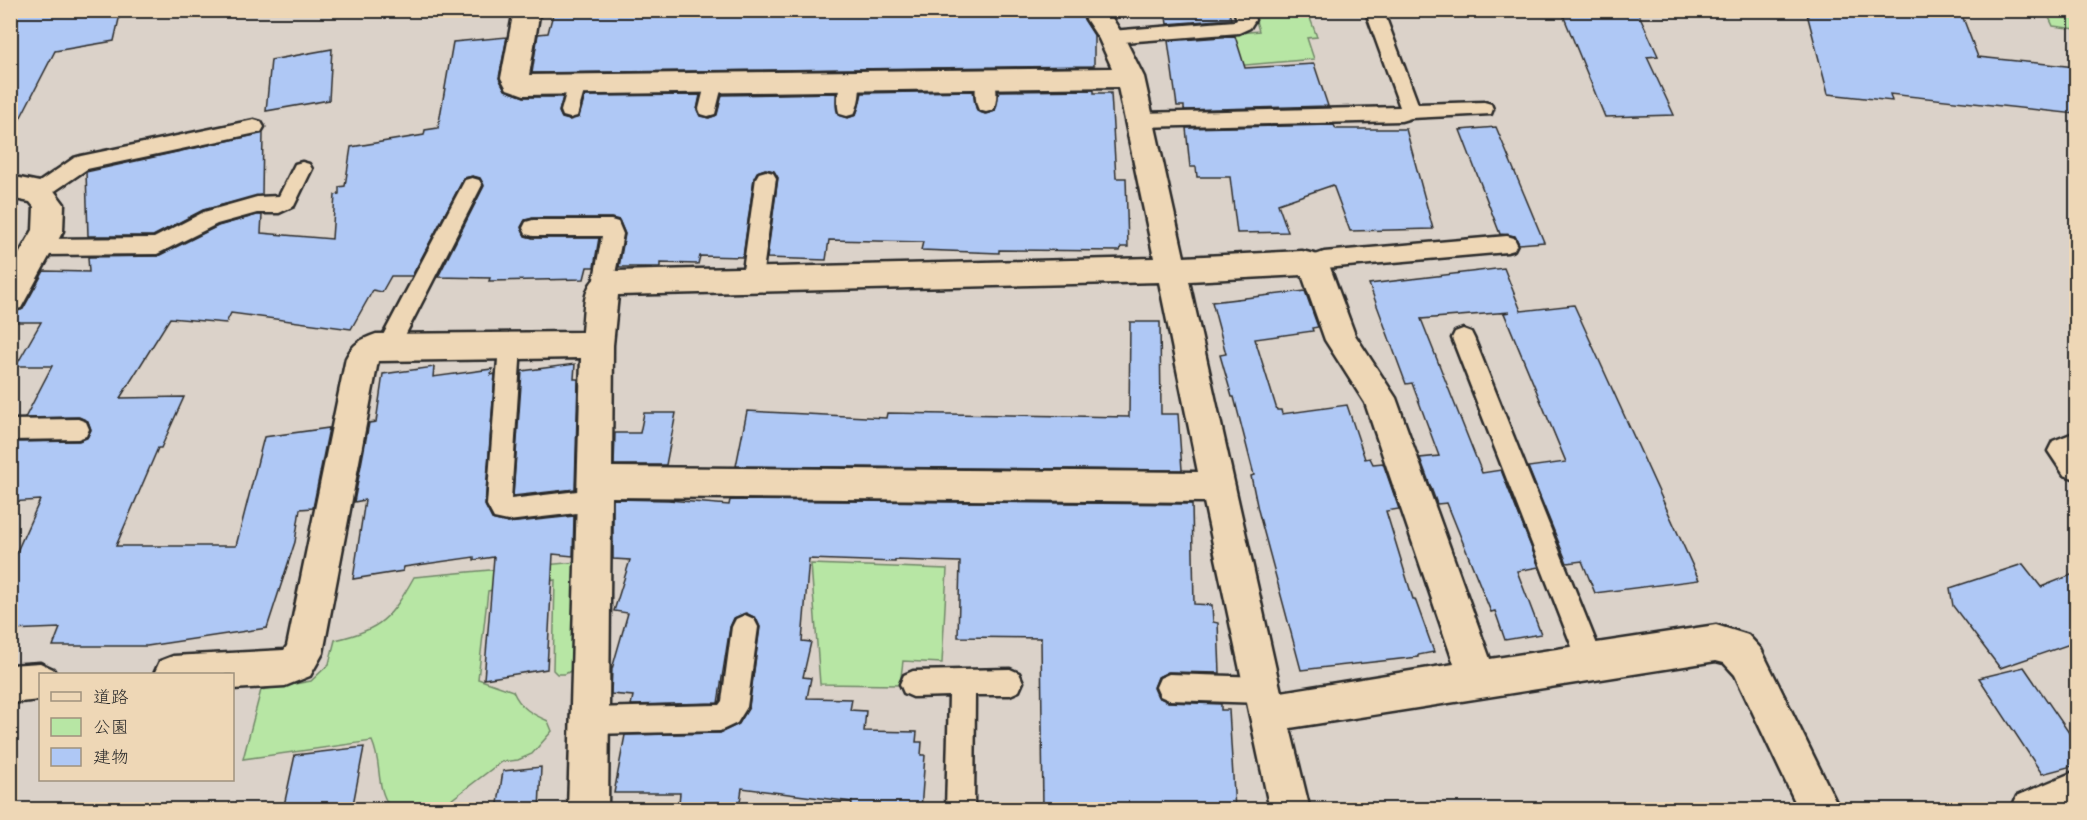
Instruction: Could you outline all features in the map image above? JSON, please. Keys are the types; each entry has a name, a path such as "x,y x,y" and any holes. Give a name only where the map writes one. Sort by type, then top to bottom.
{"street":[{"path":"527,10 515,78 517,82 524,85 851,80 986,92 1130,77"},
{"path":"1093,10 1111,37 1130,77 1170,272 1264,702 1290,810"},
{"path":"10,299 48,231 49,204 25,189"},
{"path":"588,810 597,345 602,293 607,286 615,283 752,278 1170,272 1302,263 1311,265 1317,271 1341,340 1380,398 1478,679"},
{"path":"205,673 285,668 297,663 304,653 362,358 367,352 376,347 597,345"},
{"path":"2076,447 2065,451 2076,464"},
{"path":"593,491 1217,487"},
{"path":"1264,702 1478,679 1716,643 1735,648 1748,662 1820,810"},
{"path":"10,684 39,682"},
{"path":"2031,810 2076,792"}],"lane":[{"path":"1111,37 1239,27 1246,20 1243,10"},
{"path":"1374,10 1410,105 1408,111"},
{"path":"847,109 851,80"},
{"path":"708,109 714,82"},
{"path":"570,111 577,84"},
{"path":"1139,120 1401,114 1408,111 1484,109"},
{"path":"25,189 81,163 254,127"},
{"path":"40,247 157,246 211,218 257,205 287,201 302,169"},
{"path":"752,278 766,178"},
{"path":"388,347 472,185"},
{"path":"533,228 611,228 613,234 604,279 607,286"},
{"path":"1311,265 1324,260 1507,244"},
{"path":"1463,338 1591,662"},
{"path":"510,346 499,505 502,510 508,510 593,491"},
{"path":"10,430 78,429"},
{"path":"590,721 720,718 728,714 734,707 745,627"},
{"path":"913,684 1010,682"},
{"path":"960,810 962,683"},
{"path":"1169,687 1264,702"}],"green space":[{"path":"1307,10 1317,37 1307,38 1314,59 1213,68 1208,36 1259,31 1253,11"},
{"path":"2046,11 2076,11 2076,29 2053,26"},
{"path":"577,562 576,668 565,674 557,674 553,670 555,580 488,591 478,679 513,691 527,710 548,721 552,731 532,754 518,760 501,762 439,809 391,809 382,791 372,741 243,759 261,690 311,681 329,664 335,640 364,632 383,620 398,603 414,577"},
{"path":"811,564 947,569 942,663 903,661 900,685 820,684"}],"building":[{"path":"10,10 121,10 114,41 55,51 10,138"},
{"path":"560,10 1078,10 1094,35 1094,66 532,73 538,34 548,33 553,14 558,14"},
{"path":"1165,10 1228,10 1231,19 1167,24"},
{"path":"1561,10 1637,10 1658,56 1647,57 1674,115 1605,117"},
{"path":"1806,10 1960,10 1978,57 2076,67 2076,114 1890,94 1892,101 1828,94"},
{"path":"1235,36 1245,68 1314,64 1328,106 1184,110 1184,106 1177,106 1168,41"},
{"path":"507,37 499,78 505,90 524,97 563,97 559,112 562,118 569,120 579,117 585,96 700,95 697,110 700,116 709,118 717,115 722,95 836,93 838,115 848,118 856,115 862,93 973,91 977,111 985,114 995,111 999,91 1094,90 1094,93 1111,93 1116,178 1126,178 1128,247 1121,247 1120,251 999,250 999,253 921,250 923,242 829,240 826,260 767,258 778,178 774,171 765,169 757,172 754,178 743,257 700,256 698,264 660,263 660,267 619,267 625,234 619,220 611,218 533,218 525,220 521,227 525,236 599,238 594,267 587,267 584,279 489,281 490,278 438,277 484,186 480,178 473,176 464,178 412,276 391,276 382,292 373,290 351,329 231,313 226,323 170,318 120,398 184,397 161,448 158,448 116,546 236,546 264,437 329,428 313,508 300,509 295,542 267,628 147,646 53,646 60,628 10,630 10,567 40,500 10,502 10,446 13,442 79,441 87,438 91,430 88,421 79,417 25,418 52,366 16,366 41,322 10,322 10,313 23,309 44,271 89,272 88,257 158,256 218,226 257,215 262,215 261,233 332,239 335,195 339,194 339,187 345,186 351,147 424,135 425,130 438,128 453,42"},
{"path":"332,49 329,100 266,111 271,60"},
{"path":"1334,125 1336,129 1406,129 1433,229 1350,231 1333,185 1278,204 1288,232 1237,233 1230,177 1197,177 1196,167 1190,167 1186,128"},
{"path":"1496,127 1544,242 1519,244 1515,236 1500,234 1460,130"},
{"path":"263,133 262,195 203,210 153,236 88,236 86,172"},
{"path":"1504,268 1521,311 1574,305 1699,580 1595,593 1582,561 1567,563 1528,467 1566,462 1504,313 1510,312 1421,319 1482,473 1501,470 1539,567 1517,571 1541,634 1505,640 1495,611 1491,612 1447,503 1437,504 1420,458 1439,456 1412,383 1406,384 1369,284"},
{"path":"1305,291 1318,327 1312,328 1313,331 1255,339 1277,410 1281,410 1282,414 1347,405 1365,459 1370,458 1373,464 1383,463 1399,509 1386,511 1413,599 1415,599 1434,652 1418,655 1418,657 1301,670 1258,510 1251,476 1254,475 1234,397 1232,397 1220,355 1226,354 1212,302"},
{"path":"1130,322 1160,322 1161,414 1178,414 1182,470 736,466 747,411 886,418 887,413 1129,417"},
{"path":"575,364 574,379 578,379 575,489 513,496 522,371"},
{"path":"434,367 433,377 492,369 491,375 495,374 485,505 492,519 508,523 574,516 573,556 553,554 547,669 484,679 494,557 474,560 474,557 404,567 403,571 353,579 365,500 354,502 369,423 376,422 383,374"},
{"path":"644,413 676,413 666,465 614,465 615,433 640,433"},
{"path":"613,499 668,500 729,505 730,500 1192,504 1194,604 1212,605 1213,622 1218,623 1220,673 1168,672 1158,677 1154,688 1158,697 1168,702 1221,704 1221,710 1229,710 1235,810 1043,810 1041,638 958,637 960,562 895,560 895,562 809,559 802,641 811,642 803,677 811,678 807,698 852,699 850,710 866,711 864,731 917,732 916,742 922,742 921,755 925,755 921,810 851,810 852,802 742,788 740,802 679,803 680,793 614,793 625,735 720,733 739,724 749,707 760,627 756,618 746,613 734,618 730,627 718,703 631,705 633,696 611,694 612,669 628,613 614,611 630,560 613,559"},
{"path":"2023,564 2041,587 2076,573 2076,642 2000,668 1953,606 1950,588"},
{"path":"2024,667 2076,743 2076,765 2042,774 1979,678"},
{"path":"364,747 352,810 283,810 295,755"},
{"path":"541,767 539,810 497,810 503,771"}]}
